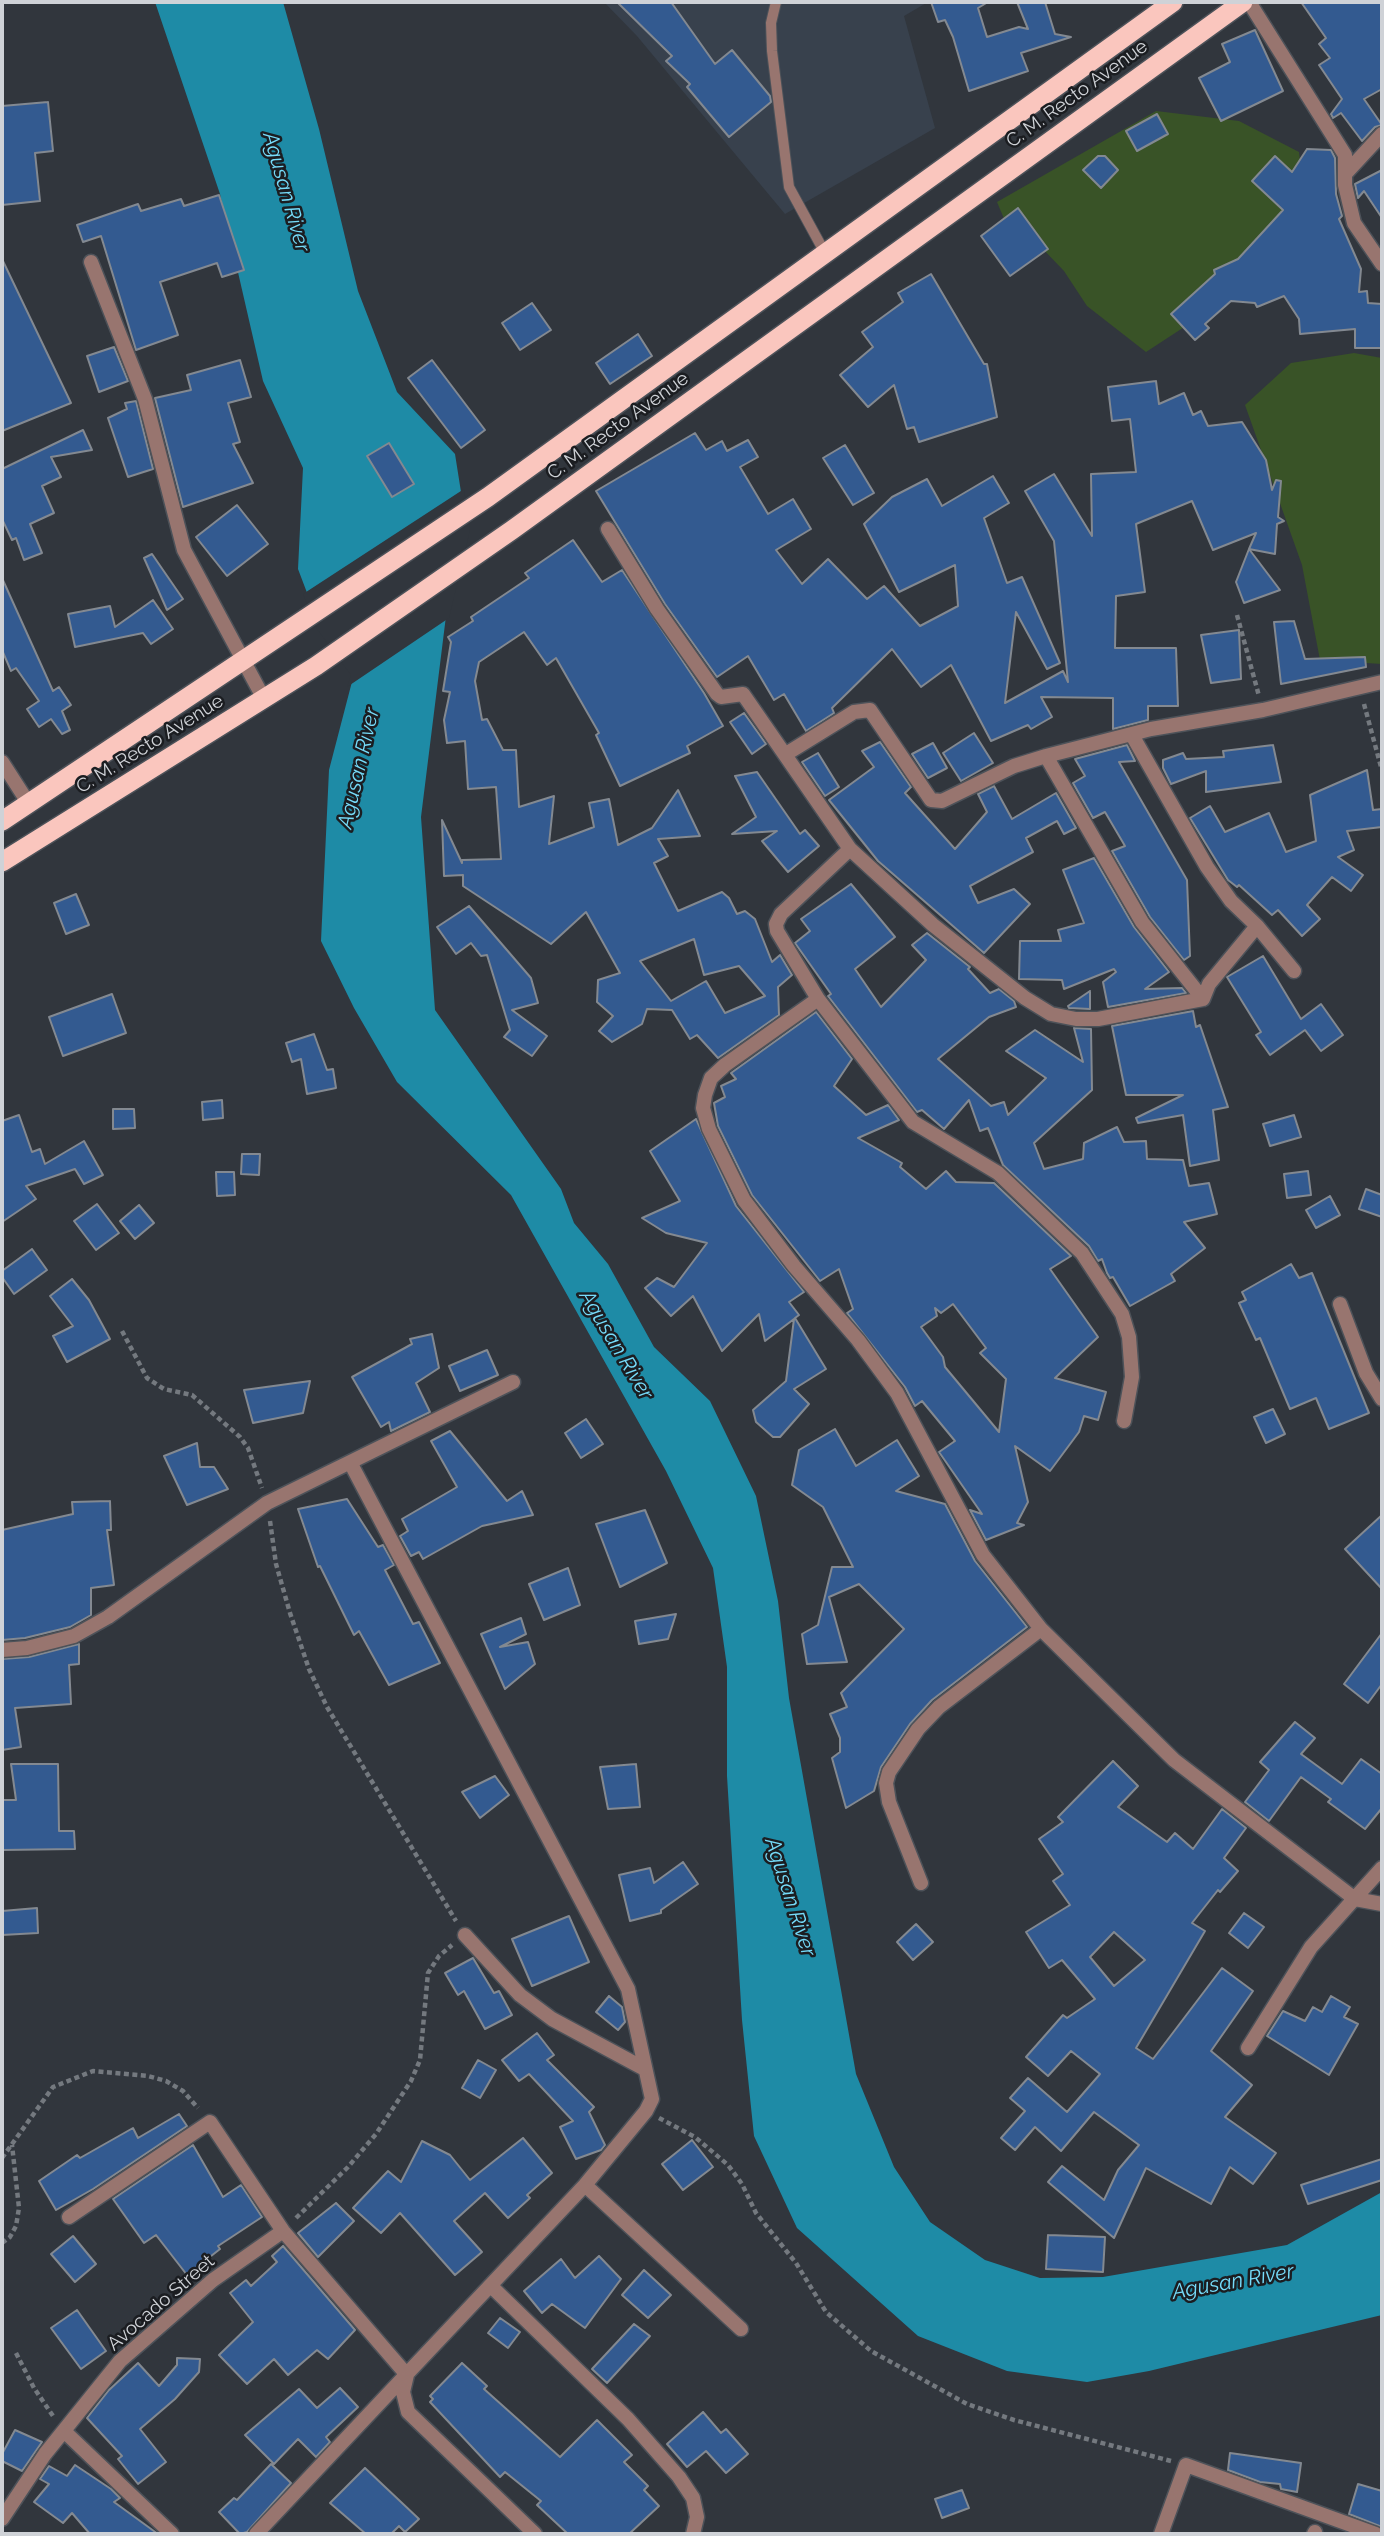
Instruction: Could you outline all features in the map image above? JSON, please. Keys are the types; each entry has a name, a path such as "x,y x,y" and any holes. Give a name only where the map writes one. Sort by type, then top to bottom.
{"highway":[{"name":"C. M. Recto Avenue","path":"2,821 242,663 288,627 488,497 1173,2"},
{"name":"C. M. Recto Avenue","path":"2,862 316,666 512,530 1243,2"}],"street":[{"path":"1249,2 1345,155 1345,185 1354,223 1382,264"},
{"path":"1347,172 1382,134"},
{"path":"91,262 145,399 184,550 242,663 264,699"},
{"path":"608,529 656,609 717,694 721,697 743,694 850,849 933,925 1025,998 1051,1014 1076,1019 1098,1018 1203,999"},
{"path":"786,754 854,712 870,710 876,715 926,793 935,801 956,795 1014,766 1045,756 1132,735 1360,690 1382,682"},
{"path":"1132,735 1207,867 1231,901 1257,926 1294,971"},
{"path":"1045,756 1142,922 1203,999"},
{"path":"2,762 29,804"},
{"path":"850,849 781,915 776,924 777,931 818,999 913,1122 998,1173 1082,1253 1122,1314 1129,1337 1132,1377 1124,1421"},
{"path":"1203,999 1209,984 1257,926"},
{"path":"818,999 711,1077 703,1108 709,1129 744,1200 794,1266 858,1340 897,1393 983,1555 1041,1629 1174,1760 1354,1899 1382,1904"},
{"path":"1340,1304 1366,1373 1382,1399"},
{"path":"2,1650 63,1640 108,1617 267,1503 513,1382"},
{"path":"256,2534 492,2287 585,2185 646,2111 652,2099 643,2068 628,1989 351,1464"},
{"path":"921,1883 888,1802 886,1783 889,1772 918,1729 946,1700 1041,1629"},
{"path":"1248,2048 1297,1966 1324,1929 1382,1868"},
{"path":"465,1935 520,1995 564,2025 643,2068"},
{"path":"69,2217 210,2122 283,2231 407,2375"},
{"path":"585,2185 741,2329"},
{"name":"Avocado Street","path":"2,2519 64,2431 120,2361 176,2310 283,2231"},
{"path":"492,2287 628,2419 679,2477 693,2498 696,2517 693,2534"},
{"path":"407,2375 403,2392 408,2412 413,2419 535,2534"},
{"path":"64,2431 172,2534"},
{"path":"1161,2534 1186,2465 1376,2534"}],"lane":[{"path":"776,2 771,23 772,51 789,187 825,253"}],"path":[{"path":"1237,615 1263,710"},
{"path":"1360,690 1381,767"},
{"path":"122,1331 147,1378 164,1389 192,1395 240,1437 248,1448 267,1503 276,1564 315,1681 327,1707 465,1935 439,1956 428,1973 424,1986 419,2060 400,2100 348,2167 283,2231"},
{"path":"2,2158 53,2087 93,2071 148,2076 166,2081 183,2091 210,2122"},
{"path":"646,2111 695,2137 728,2165 756,2213 796,2263 826,2312 871,2351 967,2404 1014,2420 1186,2465"},
{"path":"2,2244 16,2226 19,2208 12,2144"},
{"path":"16,2354 34,2388 64,2431"}],"shaded area":[{"path":"604,2 928,2 904,16 935,128 785,214 637,36"}],"green space":[{"path":"1156,111 1239,121 1299,152 1305,205 1195,320 1146,352 1087,306 1064,271 1040,246 1005,221 997,202"},
{"path":"1354,353 1382,358 1382,664 1320,660 1302,565 1245,405 1291,363"}],"water":[{"name":"Agusan River","path":"155,2 283,2 319,129 358,291 397,392 455,454 467,530 446,616 421,817 435,1010 561,1189 574,1223 608,1264 654,1347 710,1401 756,1496 778,1601 789,1698 856,2074 894,2167 930,2222 985,2260 1040,2278 1103,2277 1287,2245 1382,2192 1382,2315 1149,2371 1087,2382 1007,2371 918,2336 797,2228 754,2136 742,2020 727,1776 727,1667 713,1568 666,1471 511,1195 397,1082 354,1008 321,941 329,770 354,674 320,627 298,569 303,468 263,381 220,194"}],"pier":[{"path":"464,489 470,530 449,618 347,687 351,675 317,629 303,594"}],"building":[{"path":"617,2 671,2 715,64 732,50 770,96 771,102 729,137 687,87 690,84 666,61 672,56"},
{"path":"931,2 988,2 978,8 987,37 1019,27 1028,29 1017,2 1045,2 1055,34 1071,37 1021,53 1028,71 969,91 953,37 945,20 938,22"},
{"path":"1301,2 1382,2 1382,89 1364,99 1382,125 1375,127 1362,141 1341,113 1333,118 1331,114 1342,99 1319,65 1330,58 1319,44 1326,38"},
{"path":"1255,30 1283,91 1221,121 1199,78 1230,62 1222,44"},
{"path":"48,102 53,151 35,153 40,201 2,205 2,106"},
{"path":"1157,114 1168,134 1137,151 1126,131"},
{"path":"1307,149 1331,150 1335,158 1336,194 1342,216 1339,219 1361,269 1359,292 1367,291 1368,303 1382,304 1382,348 1355,348 1355,329 1300,334 1299,319 1284,296 1257,307 1255,303 1231,301 1205,324 1209,328 1195,340 1171,314 1215,274 1214,270 1238,259 1283,210 1252,181 1275,156 1292,172"},
{"path":"1098,156 1105,156 1118,170 1101,188 1083,170"},
{"path":"1382,170 1382,218 1364,191 1358,198 1355,184"},
{"path":"219,195 244,270 222,277 217,263 160,282 178,335 136,350 101,236 83,242 77,225 138,204 141,211 181,199 184,206"},
{"path":"1018,208 1048,249 1010,276 981,236"},
{"path":"2,259 71,403 2,431"},
{"path":"931,274 984,364 987,364 997,417 919,442 914,427 907,429 894,385 868,407 840,375 873,347 862,332 903,302 898,293"},
{"path":"532,303 551,330 520,350 502,323"},
{"path":"638,334 652,356 610,384 596,363"},
{"path":"114,347 128,381 99,392 87,356"},
{"path":"240,360 251,397 228,403 240,442 233,444 253,483 183,507 155,398 191,390 187,375"},
{"path":"432,360 485,430 461,448 408,378"},
{"path":"1156,381 1159,404 1184,393 1193,415 1201,411 1208,426 1242,422 1266,460 1272,490 1276,480 1281,481 1278,517 1284,521 1277,524 1275,554 1249,549 1256,533 1213,550 1192,501 1136,524 1145,592 1116,596 1115,648 1176,648 1178,706 1148,706 1148,720 1113,729 1113,698 1041,697 1052,717 1031,729 1028,725 991,741 951,665 921,687 892,649 832,708 834,713 806,731 784,694 774,700 748,656 717,677 665,604 596,491 695,433 706,450 722,441 727,451 748,440 758,457 740,467 768,514 793,499 811,529 776,550 802,584 828,559 867,599 884,586 920,626 958,606 955,565 899,592 864,524 892,497 927,479 942,506 993,476 1009,503 984,518 1007,583 1022,577 1060,663 1047,669 1016,612 1005,703 1063,671 1068,682 1054,541 1025,491 1054,474 1092,536 1091,474 1136,472 1130,419 1112,421 1108,387"},
{"path":"136,401 153,469 128,477 108,418 127,409 125,403"},
{"path":"83,430 92,450 51,457 61,477 42,486 54,513 30,524 42,553 24,560 16,538 12,540 2,519 2,469"},
{"path":"389,443 414,484 392,497 367,456"},
{"path":"845,445 874,493 853,505 823,458"},
{"path":"237,505 268,544 227,576 196,537"},
{"path":"573,540 602,582 622,570 723,726 687,746 690,753 620,786 596,735 599,733 556,658 547,665 524,632 479,662 475,681 482,720 487,719 503,750 516,750 519,807 554,796 549,844 594,827 589,803 609,799 618,845 652,828 678,790 700,836 658,839 668,856 654,863 678,911 722,892 729,898 737,914 745,911 755,919 772,962 780,955 792,975 778,987 779,1015 718,1058 697,1035 690,1039 672,1010 647,1009 642,1024 612,1042 599,1031 613,1016 597,1002 598,980 620,973 586,912 551,944 463,886 463,875 444,876 442,820 462,863 462,860 501,859 496,787 468,789 465,741 447,743 444,720 450,692 443,691 451,642 448,637 473,621 471,617 529,578 525,573","holes":["694,939 704,975 739,966 765,996 725,1013 706,981 671,1001 640,961"]},
{"path":"1249,549 1280,590 1244,603 1236,582"},
{"path":"152,554 183,599 167,610 144,558"},
{"path":"2,578 53,691 59,687 71,705 62,711 70,730 62,734 51,719 39,727 27,709 39,701 16,668 11,671 2,650"},
{"path":"153,600 173,629 151,644 143,633 75,647 68,614 110,606 115,627"},
{"path":"1294,621 1305,659 1365,657 1366,667 1281,684 1274,622"},
{"path":"1239,630 1241,679 1211,683 1201,635"},
{"path":"744,713 766,744 752,754 730,722"},
{"path":"974,733 993,763 961,781 943,753"},
{"path":"880,742 911,787 905,793 955,849 987,812 978,794 994,786 1012,819 1056,793 1076,828 1064,834 1057,821 1026,838 1033,852 970,886 978,903 1014,889 1030,904 984,953 878,861 829,800 874,767 862,751"},
{"path":"933,743 947,768 928,778 912,754"},
{"path":"1127,745 1135,761 1119,762 1187,880 1190,956 1184,960 1150,917 1112,851 1125,846 1105,812 1093,818 1073,783 1085,776 1075,759"},
{"path":"1273,745 1281,782 1206,792 1206,771 1171,784 1163,768 1163,760 1183,753 1186,759 1224,757 1223,751"},
{"path":"818,753 839,787 825,796 802,762"},
{"path":"1367,770 1373,810 1382,809 1382,827 1347,831 1354,850 1338,857 1363,875 1351,891 1332,877 1307,905 1320,919 1302,936 1278,910 1272,915 1239,885 1237,887 1228,880 1190,818 1210,806 1225,832 1269,813 1286,852 1316,841 1310,795"},
{"path":"757,772 800,834 805,830 819,846 788,872 762,841 777,831 732,834 756,817 735,776"},
{"path":"1094,858 1134,927 1169,972 1145,989 1182,988 1186,993 1108,1007 1103,982 1116,972 1114,969 1064,989 1062,980 1019,979 1020,941 1061,941 1058,930 1084,923 1063,870"},
{"path":"851,884 895,937 855,969 881,1007 926,960 912,945 927,933 970,967 968,969 990,993 999,989 1014,1001 1016,1007 989,1017 938,1059 991,1106 1004,1102 1008,1115 1046,1078 1006,1051 1035,1030 1083,1062 1074,1028 1091,1029 1092,1090 1034,1143 1044,1169 1083,1159 1084,1143 1117,1127 1124,1142 1146,1141 1147,1159 1183,1160 1189,1186 1209,1183 1217,1214 1184,1222 1205,1248 1171,1274 1175,1281 1130,1306 1113,1277 1110,1278 1107,1273 1102,1259 1098,1261 1089,1246 1003,1165 988,1128 980,1131 969,1100 944,1129 922,1110 917,1112 828,996 831,994 795,943 810,931 801,919"},
{"path":"76,894 89,925 66,934 54,903"},
{"path":"469,906 531,978 538,1003 512,1010 547,1036 532,1056 504,1037 510,1030 487,955 481,956 471,943 456,954 437,927"},
{"path":"1263,956 1301,1019 1321,1004 1343,1035 1321,1051 1305,1030 1270,1055 1256,1035 1261,1032 1227,977"},
{"path":"1090,991 1090,1009 1069,1008 1068,1006"},
{"path":"112,994 126,1033 63,1056 49,1017"},
{"path":"1193,1011 1196,1027 1200,1025 1228,1107 1213,1110 1219,1160 1190,1166 1183,1115 1138,1123 1136,1118 1183,1095 1126,1095 1112,1026"},
{"path":"816,1012 852,1059 834,1086 866,1115 888,1105 899,1120 858,1138 902,1163 900,1167 926,1189 946,1171 956,1182 994,1183 1071,1256 1050,1269 1098,1337 1055,1378 1106,1392 1098,1420 1084,1416 1079,1432 1050,1471 1015,1446 1028,1502 1017,1523 1024,1525 986,1540 970,1510 982,1514 939,1452 955,1441 922,1401 915,1406 905,1387 847,1313 853,1309 839,1269 820,1281 752,1195 718,1126 714,1103 725,1097 721,1086 736,1079 731,1073","holes":["953,1304 986,1348 980,1353 1006,1379 999,1432 945,1367 943,1357 921,1327 937,1316 935,1308 941,1313"]},
{"path":"314,1034 327,1070 333,1069 336,1088 307,1094 301,1059 292,1062 286,1043"},
{"path":"222,1100 223,1118 203,1120 202,1102"},
{"path":"113,1109 134,1109 135,1128 113,1129"},
{"path":"19,1115 32,1152 40,1149 45,1164 84,1141 103,1175 84,1184 75,1169 26,1186 36,1199 2,1222 2,1121"},
{"path":"1294,1115 1301,1137 1270,1146 1263,1124"},
{"path":"696,1119 736,1206 804,1292 789,1302 799,1315 795,1318 826,1369 794,1389 809,1404 780,1437 773,1437 756,1422 753,1410 786,1381 794,1319 765,1341 759,1314 722,1351 693,1296 671,1316 645,1288 657,1278 674,1287 707,1243 666,1233 642,1218 680,1201 650,1151"},
{"path":"242,1154 260,1154 259,1175 241,1174"},
{"path":"1308,1171 1311,1195 1287,1198 1284,1174"},
{"path":"216,1172 234,1172 235,1195 217,1196"},
{"path":"1366,1189 1382,1195 1382,1217 1359,1209"},
{"path":"1330,1196 1340,1215 1316,1228 1306,1210"},
{"path":"97,1204 119,1233 96,1250 74,1221"},
{"path":"139,1205 154,1223 135,1239 120,1221"},
{"path":"32,1249 47,1270 14,1294 2,1277 2,1271"},
{"path":"1291,1264 1299,1278 1312,1273 1369,1413 1329,1429 1316,1398 1290,1409 1260,1338 1256,1340 1239,1303 1246,1300 1242,1292"},
{"path":"72,1279 89,1300 110,1339 67,1362 53,1336 73,1326 50,1296"},
{"path":"432,1334 439,1368 416,1383 430,1412 391,1431 389,1422 381,1427 352,1377 412,1344 410,1339"},
{"path":"487,1350 498,1375 460,1391 449,1366"},
{"path":"310,1381 303,1413 253,1423 244,1390"},
{"path":"1273,1409 1285,1434 1266,1443 1254,1417"},
{"path":"586,1419 603,1444 581,1458 565,1433"},
{"path":"835,1429 856,1466 897,1440 919,1476 896,1491 945,1504 975,1561 1027,1627 932,1700 910,1724 881,1767 874,1791 846,1808 832,1758 840,1752 840,1738 830,1714 847,1707 841,1693 904,1629 859,1584 829,1597 847,1662 807,1664 802,1634 818,1625 832,1567 853,1567 823,1507 792,1485 799,1450"},
{"path":"450,1431 507,1501 522,1491 533,1515 482,1526 423,1559 419,1552 411,1556 400,1536 408,1531 402,1519 457,1487 431,1441"},
{"path":"197,1443 200,1467 214,1467 228,1489 187,1505 164,1456"},
{"path":"347,1499 378,1547 383,1545 394,1565 385,1570 413,1624 419,1622 440,1663 389,1685 359,1631 354,1635 320,1566 318,1567 298,1509"},
{"path":"110,1501 111,1530 107,1530 114,1585 91,1588 91,1615 70,1627 25,1638 2,1640 2,1530 73,1514 72,1502"},
{"path":"645,1510 667,1563 620,1587 596,1524"},
{"path":"1382,1515 1382,1589 1345,1549"},
{"path":"568,1568 580,1605 544,1620 529,1584"},
{"path":"676,1614 668,1639 639,1644 635,1621"},
{"path":"521,1618 526,1634 500,1647 528,1642 535,1664 505,1689 481,1634"},
{"path":"1382,1633 1382,1684 1368,1703 1344,1684"},
{"path":"79,1644 79,1664 69,1665 71,1704 15,1708 21,1747 2,1750 2,1659 29,1657"},
{"path":"1295,1722 1315,1738 1301,1754 1342,1784 1361,1759 1382,1774 1382,1808 1365,1829 1328,1802 1331,1799 1301,1777 1269,1821 1245,1802 1269,1770 1260,1762"},
{"path":"1113,1761 1138,1786 1118,1807 1167,1842 1175,1833 1193,1849 1222,1809 1246,1828 1224,1858 1238,1871 1220,1892 1218,1890 1192,1923 1205,1931 1136,2048 1153,2059 1222,1968 1253,1991 1211,2051 1252,2085 1225,2117 1276,2153 1253,2184 1230,2167 1211,2204 1146,2168 1114,2238 1048,2182 1062,2166 1104,2200 1118,2170 1139,2145 1094,2112 1061,2151 1035,2127 1015,2150 1001,2138 1025,2111 1010,2098 1028,2078 1067,2112 1100,2074 1071,2051 1048,2076 1026,2057 1063,2015 1067,2018 1095,1999 1062,1960 1049,1968 1026,1932 1070,1905 1053,1881 1063,1874 1039,1839 1063,1822 1058,1817","holes":["1114,1932 1145,1960 1114,1986 1090,1957"]},
{"path":"11,1764 58,1764 59,1831 74,1831 75,1849 2,1850 2,1800 16,1800"},
{"path":"636,1764 640,1807 608,1809 600,1767"},
{"path":"495,1776 509,1795 480,1818 462,1792"},
{"path":"683,1862 698,1884 661,1910 661,1913 630,1921 619,1875 650,1868 654,1883"},
{"path":"37,1908 38,1933 2,1935 2,1911"},
{"path":"1244,1913 1264,1927 1248,1948 1229,1933"},
{"path":"569,1916 589,1962 532,1986 512,1939"},
{"path":"916,1924 933,1942 913,1960 897,1942"},
{"path":"473,1958 494,1993 499,1991 512,2015 485,2029 464,1991 458,1995 445,1973"},
{"path":"609,1996 622,2007 625,2022 618,2030 596,2012"},
{"path":"1331,1996 1350,2007 1344,2017 1358,2024 1329,2075 1267,2036 1283,2011 1305,2021 1313,2007 1322,2012"},
{"path":"537,2033 554,2055 547,2060 594,2107 589,2112 605,2145 601,2150 576,2159 560,2127 573,2121 529,2074 519,2081 502,2060"},
{"path":"478,2060 496,2070 480,2098 462,2088"},
{"path":"179,2114 187,2126 93,2189 56,2210 39,2181 77,2155 80,2158 133,2128 138,2138"},
{"path":"523,2138 552,2173 527,2195 530,2198 508,2218 485,2193 454,2221 482,2252 455,2275 400,2213 381,2233 353,2208 388,2171 401,2182 422,2141 450,2155 470,2180"},
{"path":"692,2140 713,2167 683,2190 662,2164"},
{"path":"193,2145 223,2197 241,2185 262,2217 218,2246 220,2249 187,2275 156,2235 144,2243 113,2199"},
{"path":"1382,2159 1382,2180 1308,2204 1301,2185"},
{"path":"336,2203 354,2221 318,2257 298,2233"},
{"path":"1048,2235 1105,2237 1103,2272 1046,2269"},
{"path":"73,2236 96,2264 75,2282 51,2254"},
{"path":"283,2246 355,2330 328,2359 317,2350 288,2375 274,2359 247,2384 219,2355 253,2322 230,2293 246,2280 251,2286 277,2262 272,2256"},
{"path":"599,2256 621,2279 585,2328 552,2304 542,2313 524,2291 561,2259 575,2278"},
{"path":"644,2270 671,2295 648,2318 622,2295"},
{"path":"77,2310 106,2351 81,2369 51,2328"},
{"path":"500,2318 520,2332 508,2348 488,2333"},
{"path":"634,2324 650,2336 607,2383 592,2369"},
{"path":"177,2358 200,2359 199,2372 175,2399 140,2429 166,2462 138,2484 118,2459 122,2456 87,2418 109,2390 138,2363 159,2386 177,2365"},
{"path":"462,2363 487,2386 484,2389 560,2457 597,2420 632,2455 624,2462 648,2486 644,2490 659,2506 629,2534 568,2534 537,2505 541,2501 505,2472 500,2477 430,2402 433,2399 430,2396"},
{"path":"340,2388 358,2407 326,2437 330,2442 316,2457 298,2439 274,2464 245,2435 299,2389 317,2408"},
{"path":"703,2412 721,2433 726,2429 748,2454 726,2473 706,2451 687,2467 667,2444"},
{"path":"15,2430 42,2442 22,2471 2,2461 2,2454"},
{"path":"1230,2453 1301,2463 1297,2492 1281,2489 1280,2484 1260,2482 1228,2470"},
{"path":"271,2464 291,2483 247,2532 240,2534 219,2512 234,2498 237,2500"},
{"path":"75,2465 111,2489 120,2498 114,2502 158,2534 90,2534 72,2513 63,2523 34,2502 49,2484 40,2479 49,2466 67,2476"},
{"path":"365,2468 419,2519 405,2532 399,2526 391,2534 366,2534 330,2503"},
{"path":"1358,2484 1382,2491 1382,2527 1349,2514"},
{"path":"962,2490 969,2508 942,2518 935,2499"}]}
